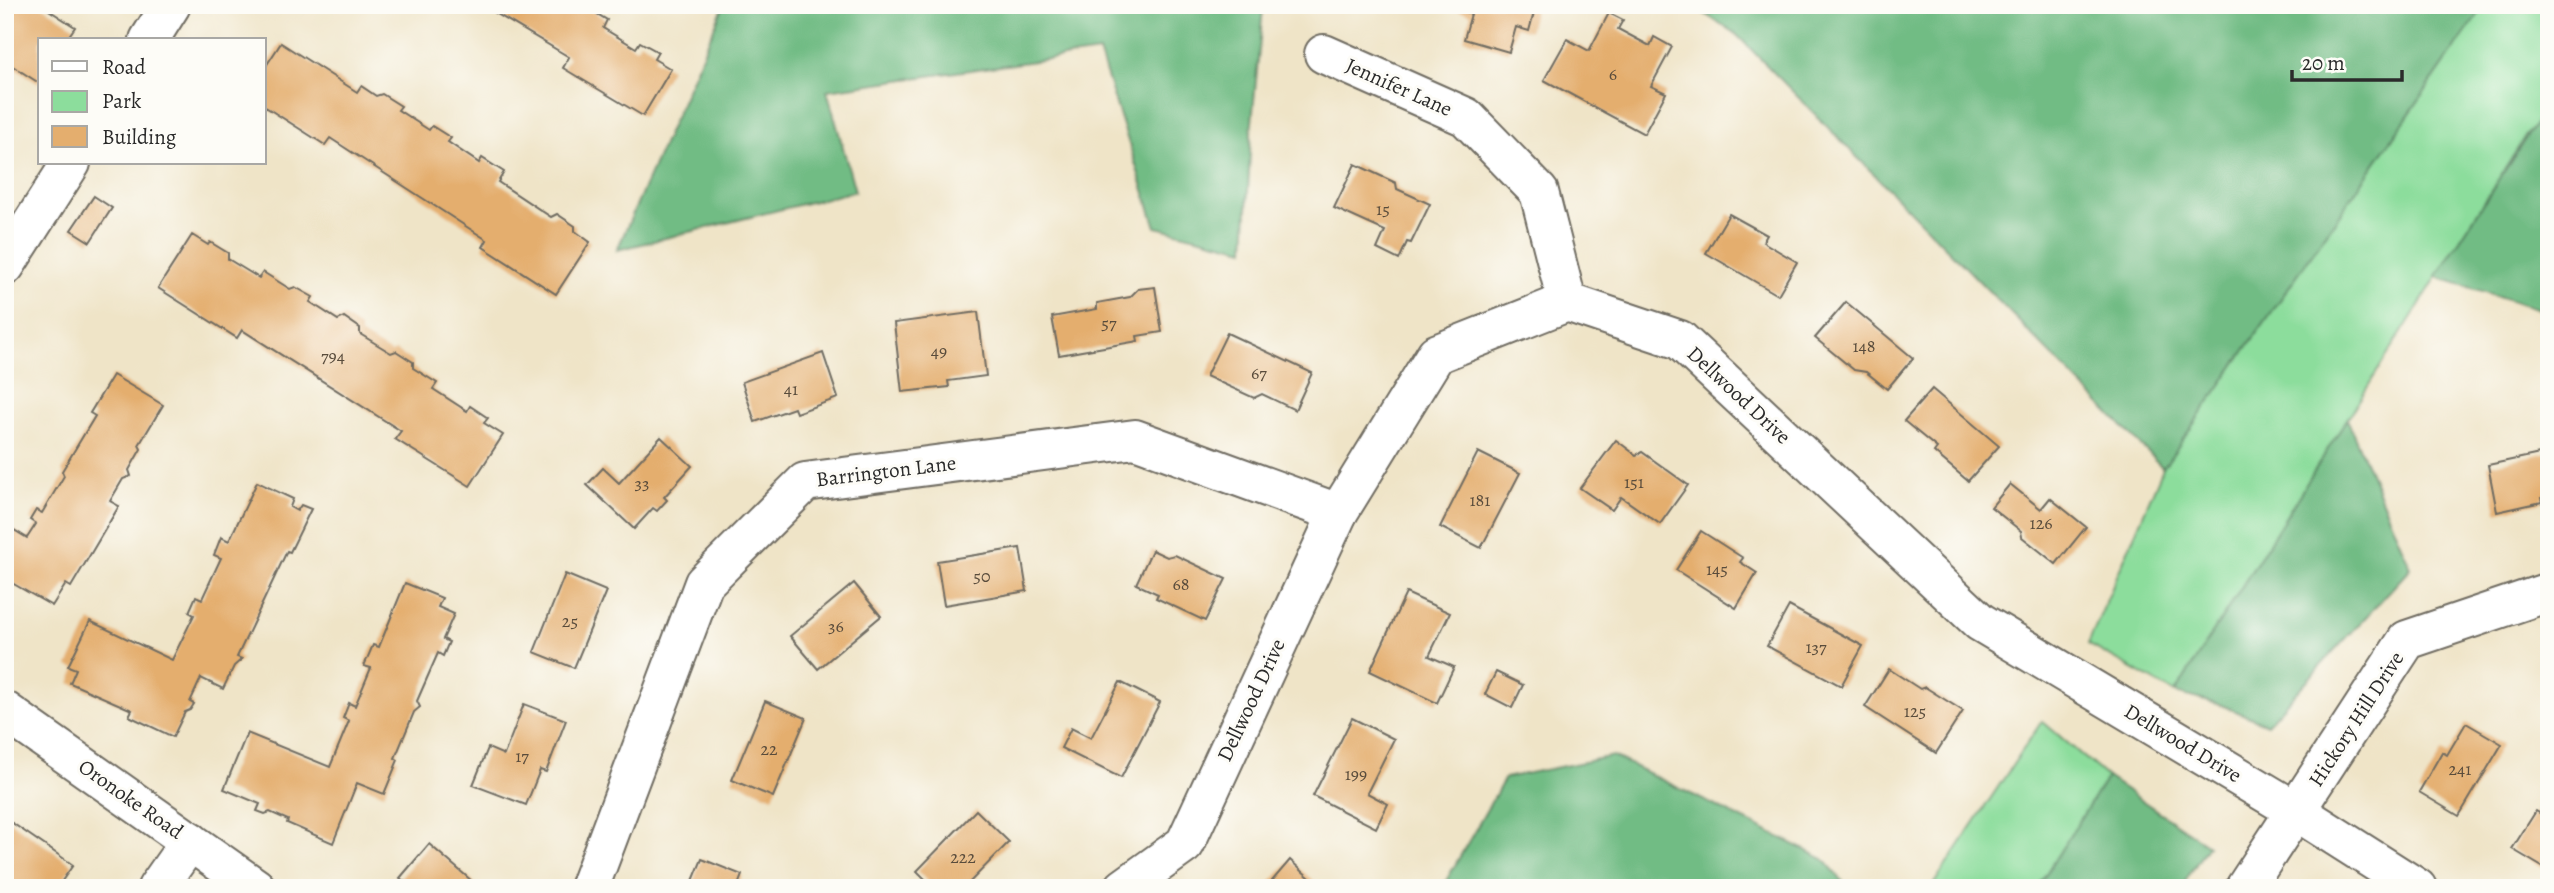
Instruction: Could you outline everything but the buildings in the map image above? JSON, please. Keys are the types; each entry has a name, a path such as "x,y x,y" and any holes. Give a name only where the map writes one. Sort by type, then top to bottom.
{"street":[{"path":"150,38 171,5"},
{"name":"Jennifer Lane","path":"1324,54 1466,117 1539,192 1567,302"},
{"path":"5,266 70,164"},
{"name":"Dellwood Drive","path":"1124,888 1185,844 1338,513 1436,354 1567,302 1680,340 1980,622 2296,811 2417,888"},
{"name":"Barrington Lane","path":"589,888 704,583 805,482 1135,439 1338,513"},
{"name":"Hickory Hill Drive","path":"2245,888 2407,640 2549,592"},
{"name":"Oronoke Road","path":"5,711 256,888"},
{"path":"157,888 190,841"}],"green space":[{"path":"724,5 1265,5 1251,132 1245,249 1156,227 1099,52 827,90 855,191 617,250"},
{"path":"1690,5 2485,5 2163,468 1734,32"},
{"path":"2420,5 2549,5 2549,154 2528,132 2175,693 2088,644 2163,468 2456,47"},
{"path":"2549,102 2549,312 2436,277"},
{"path":"2347,419 2411,568 2267,724 2221,705 2175,693"},
{"path":"2042,721 2107,777 2037,888 1931,888"},
{"path":"1613,756 1824,859 1848,888 1442,888 1505,778"},
{"path":"2107,777 2208,845 2181,888 2037,888"}]}
